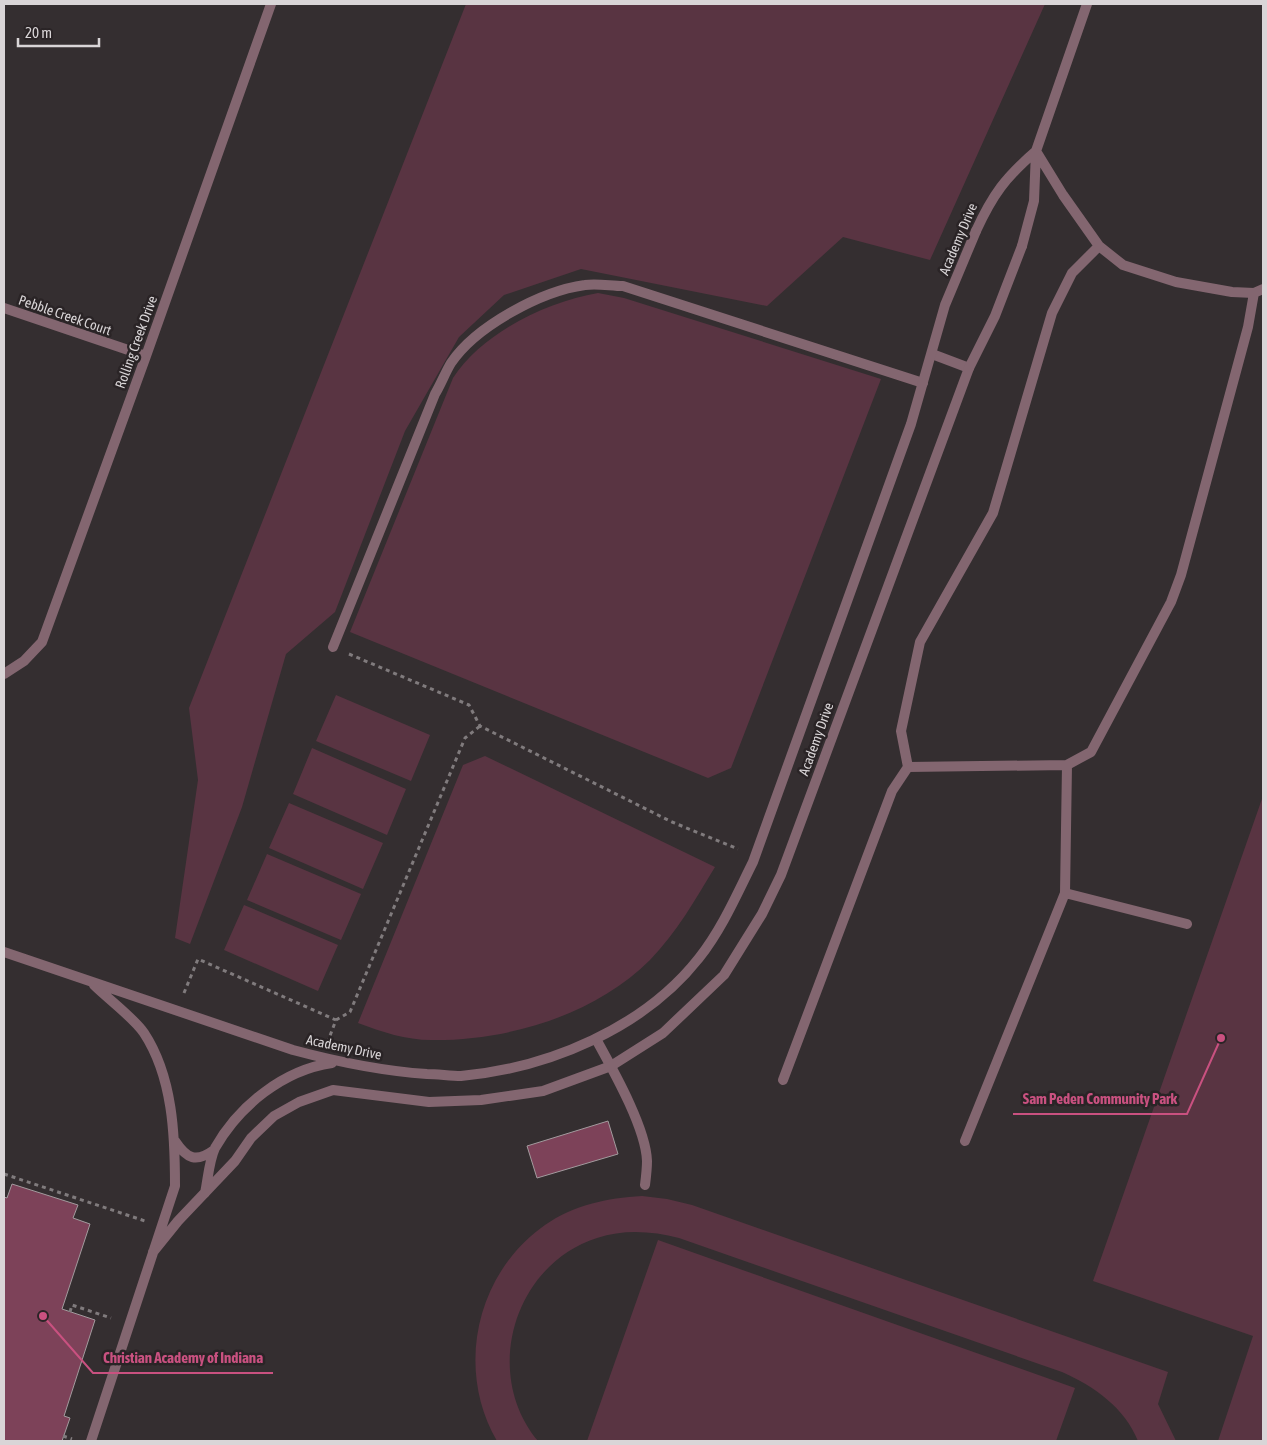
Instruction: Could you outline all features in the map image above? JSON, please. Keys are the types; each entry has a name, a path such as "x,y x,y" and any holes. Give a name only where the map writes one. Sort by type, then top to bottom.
{"street":[{"name":"Rolling Creek Drive","path":"4,674 24,661 42,642 271,4"},
{"name":"Academy Drive","path":"154,1252 235,1161 251,1138 274,1116 299,1102 333,1090 429,1102 480,1100 544,1091 611,1066 663,1033 697,1003 724,975 762,914 780,875 969,368 995,316 1022,246 1034,202 1036,151 1087,4"},
{"name":"Academy Drive","path":"4,952 321,1058 393,1072 460,1076 525,1064 596,1040 644,1010 678,981 700,957 734,901 755,856 911,424 946,304 989,204 1010,174 1036,151"},
{"path":"908,767 1067,765 1091,752 1171,602 1181,575 1259,291 1232,292 1176,282 1123,266 1099,246 1063,195 1036,151"},
{"path":"783,1080 892,791 908,767 901,731 920,642 993,512 1052,313 1072,273 1099,246"},
{"path":"333,647 435,394 452,363 474,338 504,317 541,297 585,284 623,286 923,383"},
{"name":"Pebble Creek Court","path":"4,308 146,356"},
{"path":"932,354 969,368"},
{"path":"965,1141 1065,893 1067,765"},
{"path":"1065,893 1187,924"},
{"name":"Academy Drive","path":"91,982 144,1032 160,1066 170,1108 174,1141 174,1186 91,1441"},
{"path":"596,1040 611,1066 640,1132 647,1160 645,1185"},
{"path":"174,1141 182,1153 194,1158 204,1157 214,1150 231,1125 258,1098 288,1076 311,1066 338,1062"},
{"path":"204,1194 214,1150"}],"path":[{"path":"333,647 469,705 480,726 672,822 755,856"},
{"path":"321,1058 336,1020 350,1012 465,738 480,726"},
{"path":"184,993 198,960 336,1020"},
{"path":"4,1174 150,1222"},
{"path":"70,1312 72,1304 117,1320"}],"shaded area":[{"path":"466,4 1045,4 930,260 843,237 767,306 581,269 504,295 459,337 405,431 335,612 286,654 242,807 190,944 175,938 198,780 189,708"},
{"path":"598,293 624,298 881,379 731,768 708,778 350,632 453,378 465,362 481,347 517,322 557,304"},
{"path":"336,695 430,735 411,781 316,741"},
{"path":"312,748 406,789 387,835 293,794"},
{"path":"485,756 715,867 677,927 650,960 628,979 603,996 577,1010 520,1030 460,1039 412,1039 358,1023 463,765"},
{"path":"1263,796 1263,1441 1218,1441 1253,1336 1093,1281"},
{"path":"289,803 383,843 363,889 269,848"},
{"path":"267,854 361,894 341,940 247,900"},
{"path":"244,905 338,945 318,991 224,950"},
{"path":"642,1196 692,1205 1168,1372 1158,1404 1176,1441 1138,1441 1117,1408 1097,1391 1062,1372 679,1238 659,1234 628,1232 597,1238 568,1252 544,1272 527,1296 515,1324 510,1354 512,1385 521,1414 538,1441 497,1441 484,1413 477,1384 476,1354 479,1324 488,1295 502,1269 521,1245 545,1225 567,1212 604,1201"},
{"path":"658,1240 1075,1388 1056,1441 587,1441"}],"building":[{"path":"608,1121 618,1154 537,1178 527,1146"},
{"path":"12,1184 78,1205 73,1218 90,1224 62,1309 95,1320 64,1416 70,1418 62,1441 4,1441 4,1197 7,1198"}],"place":[{"name":"Sam Peden Community Park","path":"1221,1038"},
{"name":"Christian Academy of Indiana","path":"43,1316"}]}
